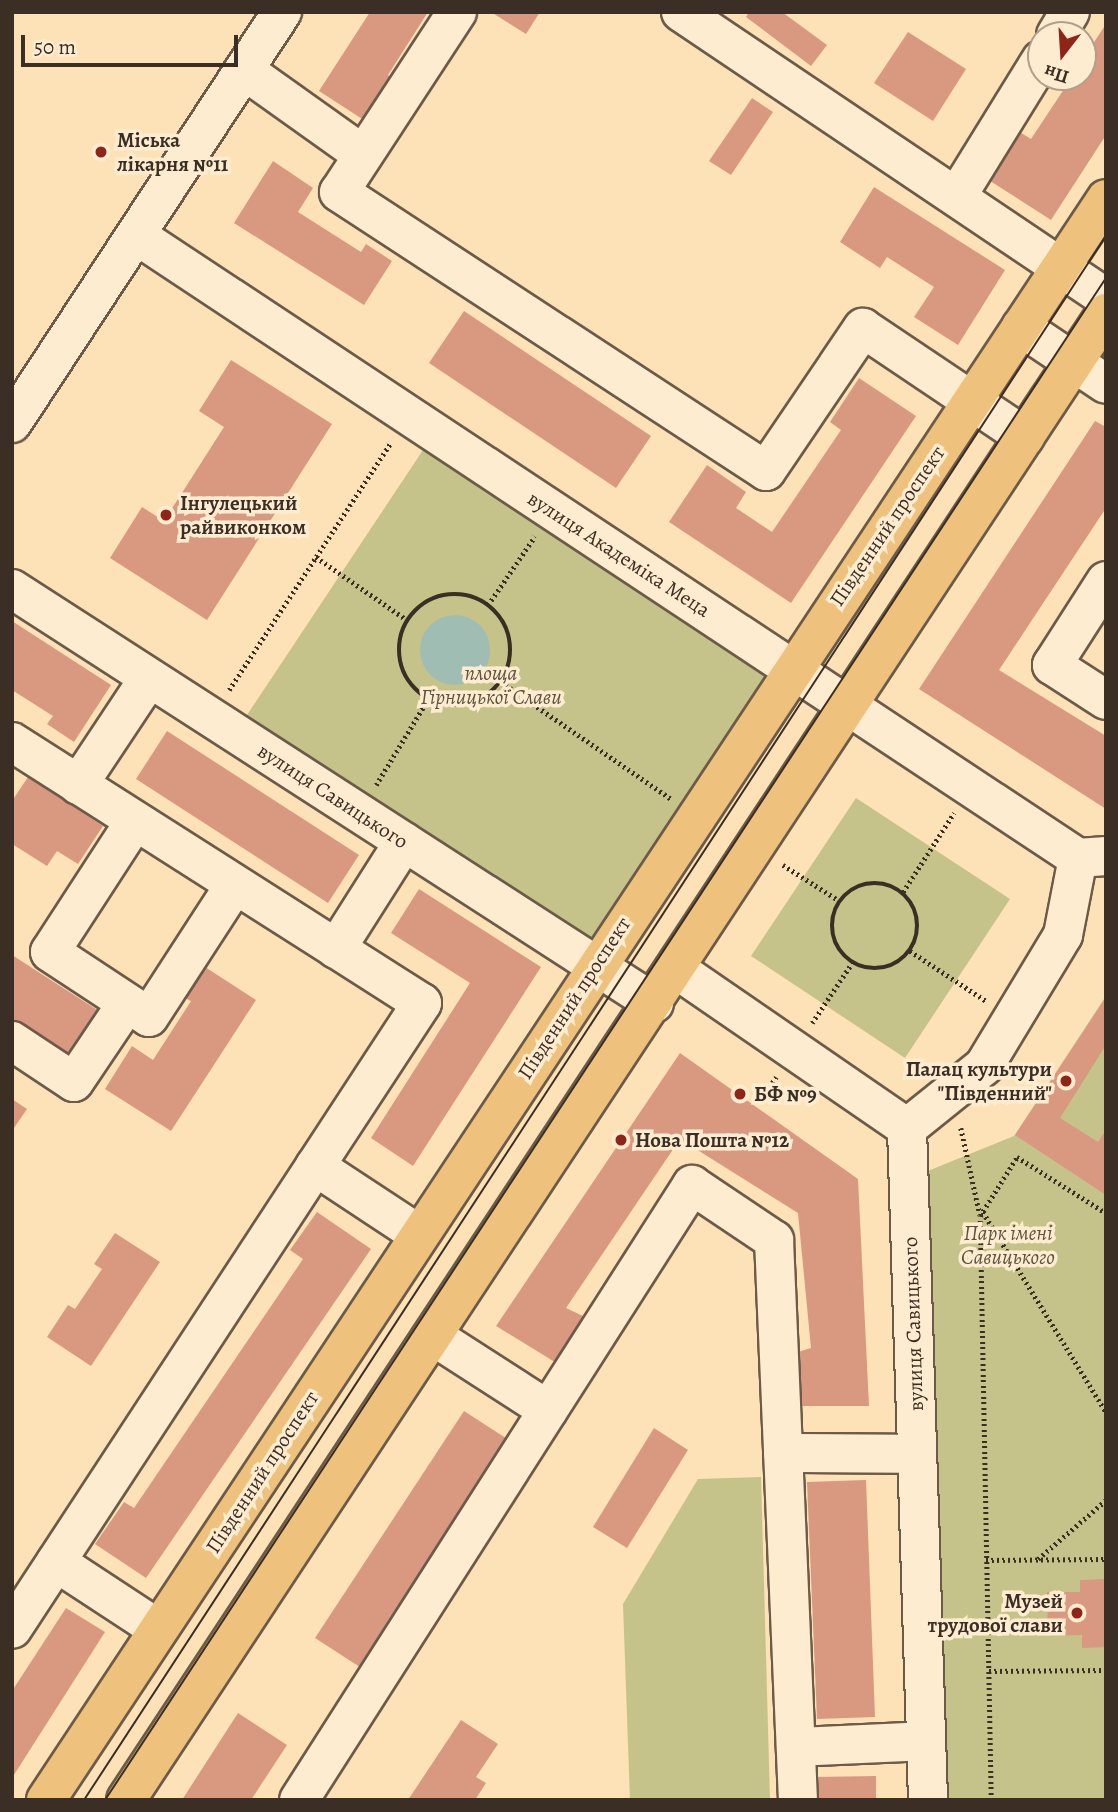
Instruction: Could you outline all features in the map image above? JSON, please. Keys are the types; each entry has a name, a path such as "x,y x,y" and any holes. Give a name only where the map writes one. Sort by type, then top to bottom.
{"main road":[{"name":"Південний проспект","path":"46,1800 595,965 1106,199"},
{"path":"126,1800 654,1003 1106,313"}],"street":[{"path":"12,423 282,12"},
{"path":"457,12 339,192 766,471 863,328 1025,437"},
{"path":"681,12 1106,298"},
{"path":"244,70 363,155"},
{"path":"957,196 1027,83"},
{"name":"вулиця Академіка Меца","path":"136,235 792,669 1092,857"},
{"path":"1021,327 1106,384"},
{"path":"1106,581 1052,665 1106,699"},
{"name":"вулиця Савицького","path":"12,589 654,1003"},
{"path":"78,785 149,678"},
{"path":"12,742 234,886 422,1003 12,1629"},
{"path":"135,821 50,952 127,1003 149,1017 234,886"},
{"path":"336,949 404,842"},
{"path":"676,969 907,1128 984,1066 1063,935 1092,857"},
{"path":"12,1041 74,1082 127,1003"},
{"name":"вулиця Савицького","path":"907,1128 928,1800"},
{"path":"316,1166 418,1234"},
{"path":"299,1800 692,1185 774,1240 798,1800"},
{"path":"433,1336 548,1410"},
{"path":"783,1453 917,1454"},
{"path":"56,1562 158,1629"},
{"path":"796,1748 926,1741"}],"path":[{"path":"211,718 408,415"},
{"path":"488,605 553,510"},
{"path":"316,557 407,620"},
{"path":"445,595 470,596 488,605 502,620 510,644 509,664 501,682 472,703 448,706 428,699 409,682 401,664 399,644 407,620 425,603 445,595"},
{"path":"501,682 695,815"},
{"path":"359,813 428,699"},
{"path":"903,892 932,847"},
{"path":"783,864 840,901"},
{"path":"877,883 903,892 918,917 919,931 910,951 894,966 880,969 852,963 834,941 834,913 840,901 863,884 877,883"},
{"path":"910,951 1013,1018"},
{"path":"824,1004 852,963"},
{"path":"953,1091 981,1214 991,1800"},
{"path":"981,1214 1017,1157 1106,1213"},
{"path":"981,1214 1106,1412"},
{"path":"1037,1559 1106,1500"},
{"path":"986,1560 1106,1559"},
{"path":"989,1671 1106,1670"}],"green space":[{"name":"площа Гірницької Слави","path":"435,432 792,669 595,965 235,733"},
{"path":"856,798 1010,899 905,1058 751,956"},
{"name":"Парк імені Савицького","path":"1106,996 1106,1800 928,1800 908,1179 1014,1136"},
{"path":"761,1477 770,1800 630,1800 623,1604 698,1479"}],"water":[{"path":"448,615 462,615 475,621 484,630 490,650 488,663 480,675 462,685 448,685 435,679 426,670 420,657 420,643 426,630 435,621"}],"building":[{"path":"370,12 428,12 388,75 400,83 373,126 319,91"},
{"path":"491,12 540,12 526,34"},
{"path":"749,12 782,12 827,45 811,66 746,17"},
{"path":"1106,24 1106,135 1051,220 987,179 1018,131 1031,139 1063,91 1097,91 1097,38"},
{"path":"908,32 966,69 933,121 874,83"},
{"path":"752,98 773,112 731,175 709,161"},
{"path":"273,161 313,188 298,212 361,252 366,244 392,261 364,305 234,223"},
{"path":"874,187 1005,270 958,345 914,317 934,287 887,257 880,268 840,242"},
{"path":"464,311 651,436 616,488 429,363"},
{"path":"231,360 332,424 207,620 110,558 142,507 164,521 224,427 199,411"},
{"path":"859,378 916,416 791,603 669,522 707,465 746,492 736,508 772,532 841,430 830,422"},
{"path":"1095,421 1106,427 1106,508 999,670 1106,736 1106,809 919,689"},
{"path":"12,621 111,685 74,742 47,724 53,716 12,690"},
{"path":"167,731 359,855 328,903 136,779"},
{"path":"28,777 103,826 78,864 57,851 47,866 12,844 12,801"},
{"path":"419,889 541,967 413,1166 371,1138 470,983 391,933"},
{"path":"12,955 99,1011 67,1061 12,1025"},
{"path":"205,967 256,1000 171,1131 105,1089 132,1046 153,1060 191,1001 185,998"},
{"name":"Палац культури \"Південний\"","path":"1106,997 1106,1045 1060,1118 1098,1142 1106,1130 1106,1195 1015,1135"},
{"path":"680,1053 858,1179 869,1406 799,1406 795,1353 811,1348 798,1213 680,1139 566,1308 585,1317 558,1364 496,1326"},
{"path":"12,1099 27,1109 12,1131"},
{"path":"317,1212 371,1249 146,1578 95,1544 124,1502 134,1508 303,1259 290,1250"},
{"path":"115,1233 160,1262 91,1366 47,1337 68,1305 75,1309 102,1269 94,1264"},
{"path":"464,1411 515,1444 366,1671 315,1638"},
{"path":"654,1428 688,1450 627,1548 593,1527"},
{"path":"866,1480 875,1717 817,1719 807,1482"},
{"name":"Музей трудової слави","path":"1106,1579 1106,1647 1082,1648 1082,1635 1048,1636 1047,1592 1080,1592 1080,1580"},
{"path":"66,1608 105,1632 12,1778 12,1691"},
{"path":"238,1713 287,1745 251,1800 182,1800"},
{"path":"461,1720 498,1744 476,1777 486,1783 475,1800 408,1800"},
{"path":"876,1776 876,1800 812,1800 812,1777"}],"tram line":[{"path":"84,1800 1106,236"},
{"path":"105,1800 1106,278"}],"place":[{"name":"Міська лікарня №11","path":"101,152"},
{"name":"Інгулецький райвиконком","path":"166,515"},
{"name":"Палац культури \"Південний\"","path":"1066,1081"},
{"name":"БФ №9","path":"740,1094"},
{"name":"Нова Пошта №12","path":"621,1140"},
{"name":"Музей трудової слави","path":"1077,1613"}]}
